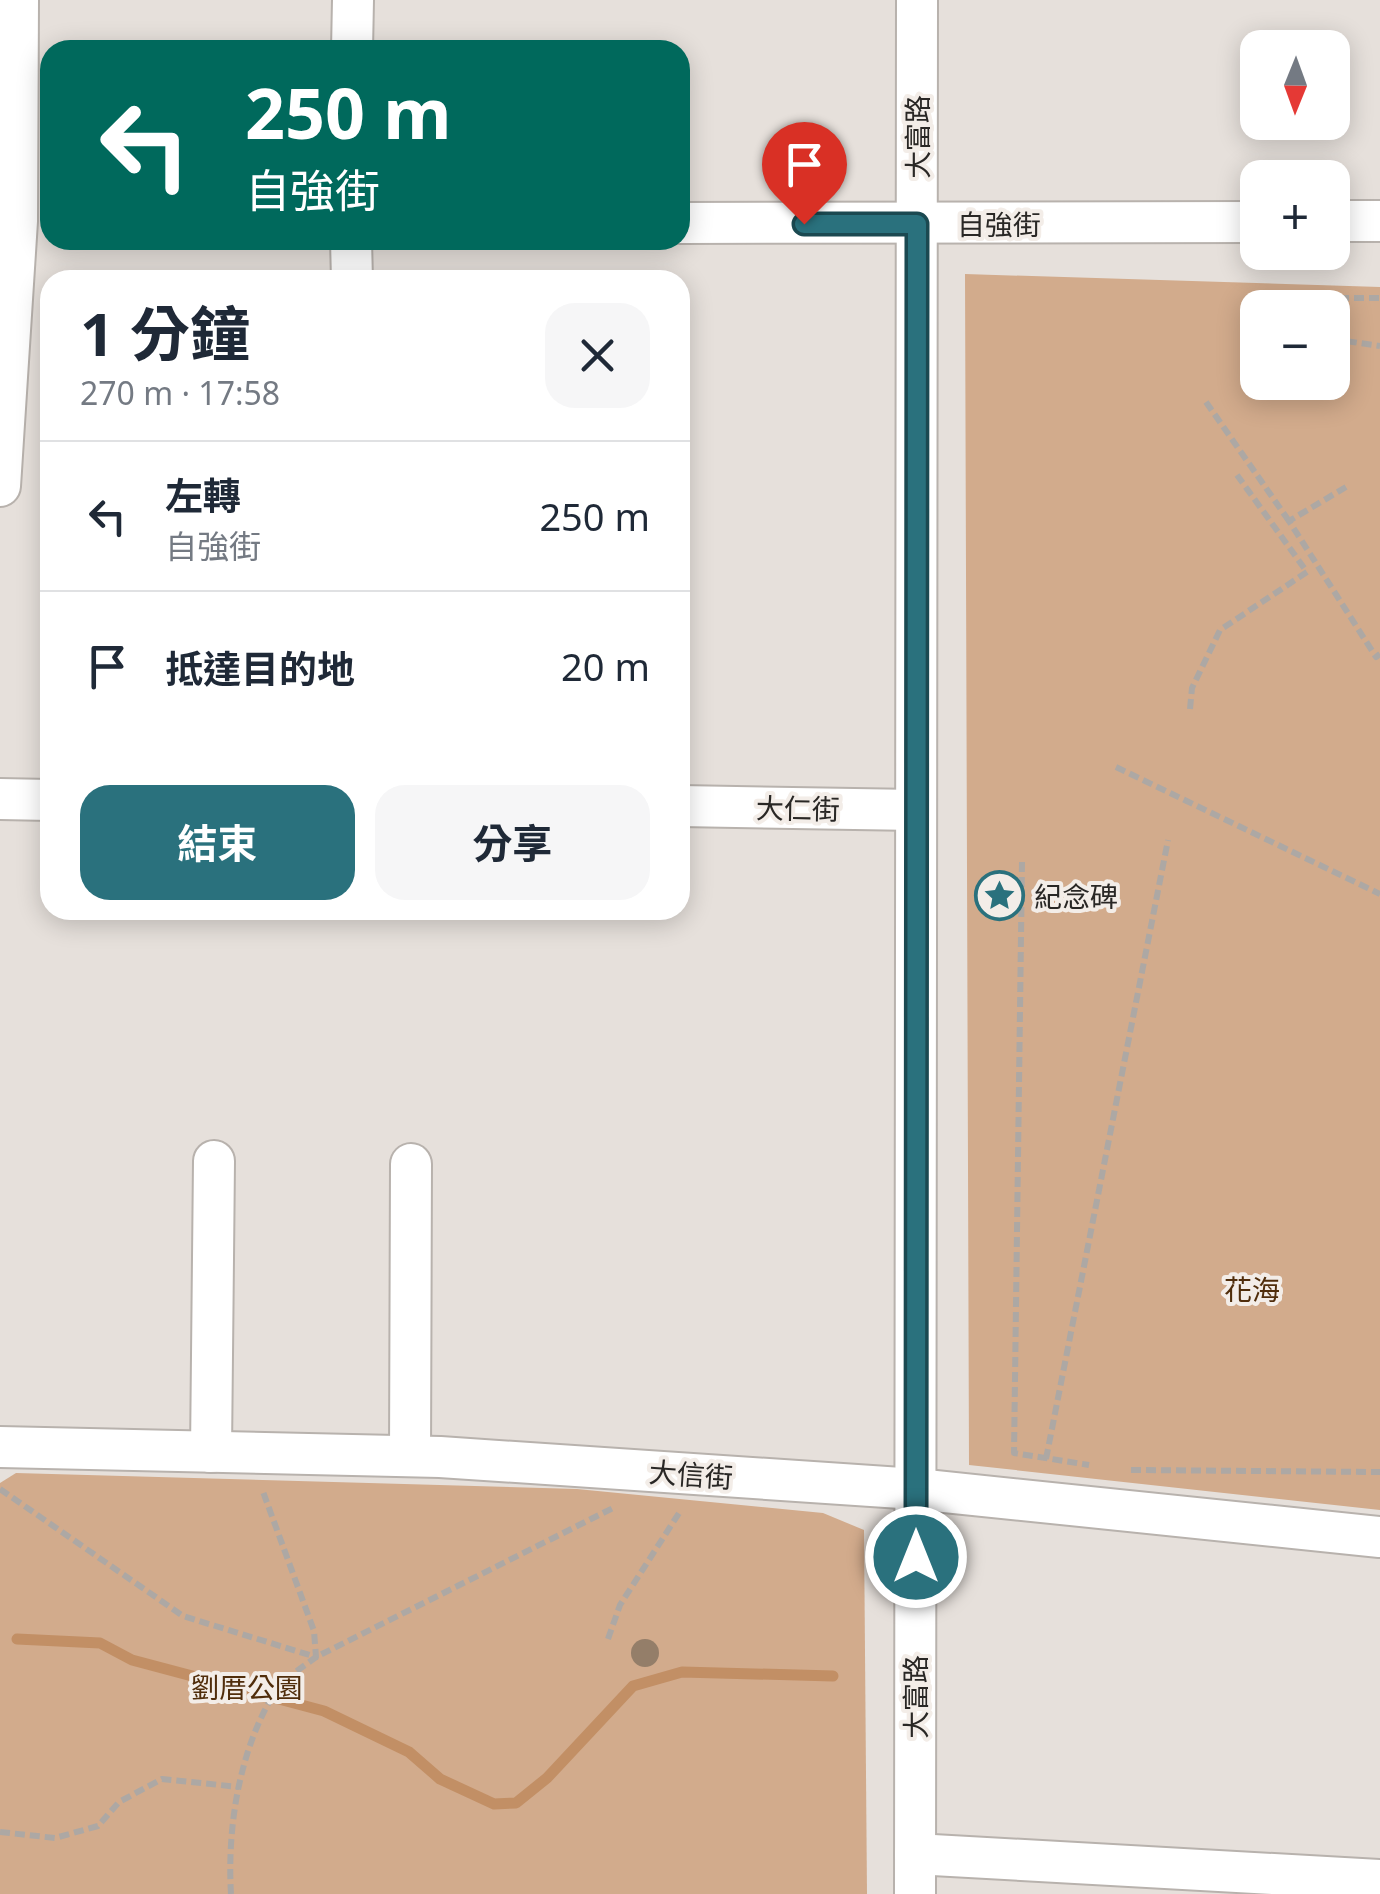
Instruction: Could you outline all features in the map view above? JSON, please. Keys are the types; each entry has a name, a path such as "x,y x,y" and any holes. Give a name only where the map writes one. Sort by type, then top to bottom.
{"street":[{"path":"0,486 22,221 18,0"},
{"path":"352,40 353,0"},
{"name":"大富路","path":"915,1894 917,0"},
{"path":"1350,221 1380,220"},
{"name":"自強街","path":"690,224 1240,222"},
{"path":"0,800 40,800"},
{"name":"大仁街","path":"690,806 916,810"},
{"path":"211,1452 214,1161"},
{"path":"410,1456 411,1164"},
{"name":"大信街","path":"0,1447 410,1456 916,1490 1380,1536"},
{"path":"915,1854 1380,1880"}],"path":[{"path":"1350,298 1380,298"},
{"path":"1350,342 1380,346"},
{"path":"1206,402 1376,657 1380,654"},
{"path":"1190,709 1192,688 1220,630 1306,572 1237,475"},
{"path":"1288,521 1346,487"},
{"path":"1116,767 1380,894"},
{"path":"1046,1459 1168,840"},
{"path":"1022,862 1014,1453 1103,1467"},
{"path":"1122,1470 1380,1472"},
{"path":"261,1488 314,1630 316,1657"},
{"path":"0,1489 184,1616 316,1657"},
{"path":"231,1894 228,1853 239,1787 276,1690 316,1657 628,1499"},
{"path":"608,1639 620,1605 684,1505 665,1503"},
{"path":"0,1832 55,1838 98,1826 119,1802 162,1779 239,1787"}],"green space":[{"name":"花海","path":"965,274 1380,287 1380,1510 969,1465"},
{"name":"劉厝公園","path":"16,1473 577,1489 823,1513 864,1530 867,1894 0,1894 0,1483"}],"waterway":[{"path":"17,1639 100,1643 132,1660 324,1711 409,1752 440,1779 494,1804 516,1803 547,1778 633,1686 682,1672 833,1676"}],"place":[{"name":"紀念碑","path":"999,896"}],"route":[{"path":"804,224 917,224 916,1557"}]}
